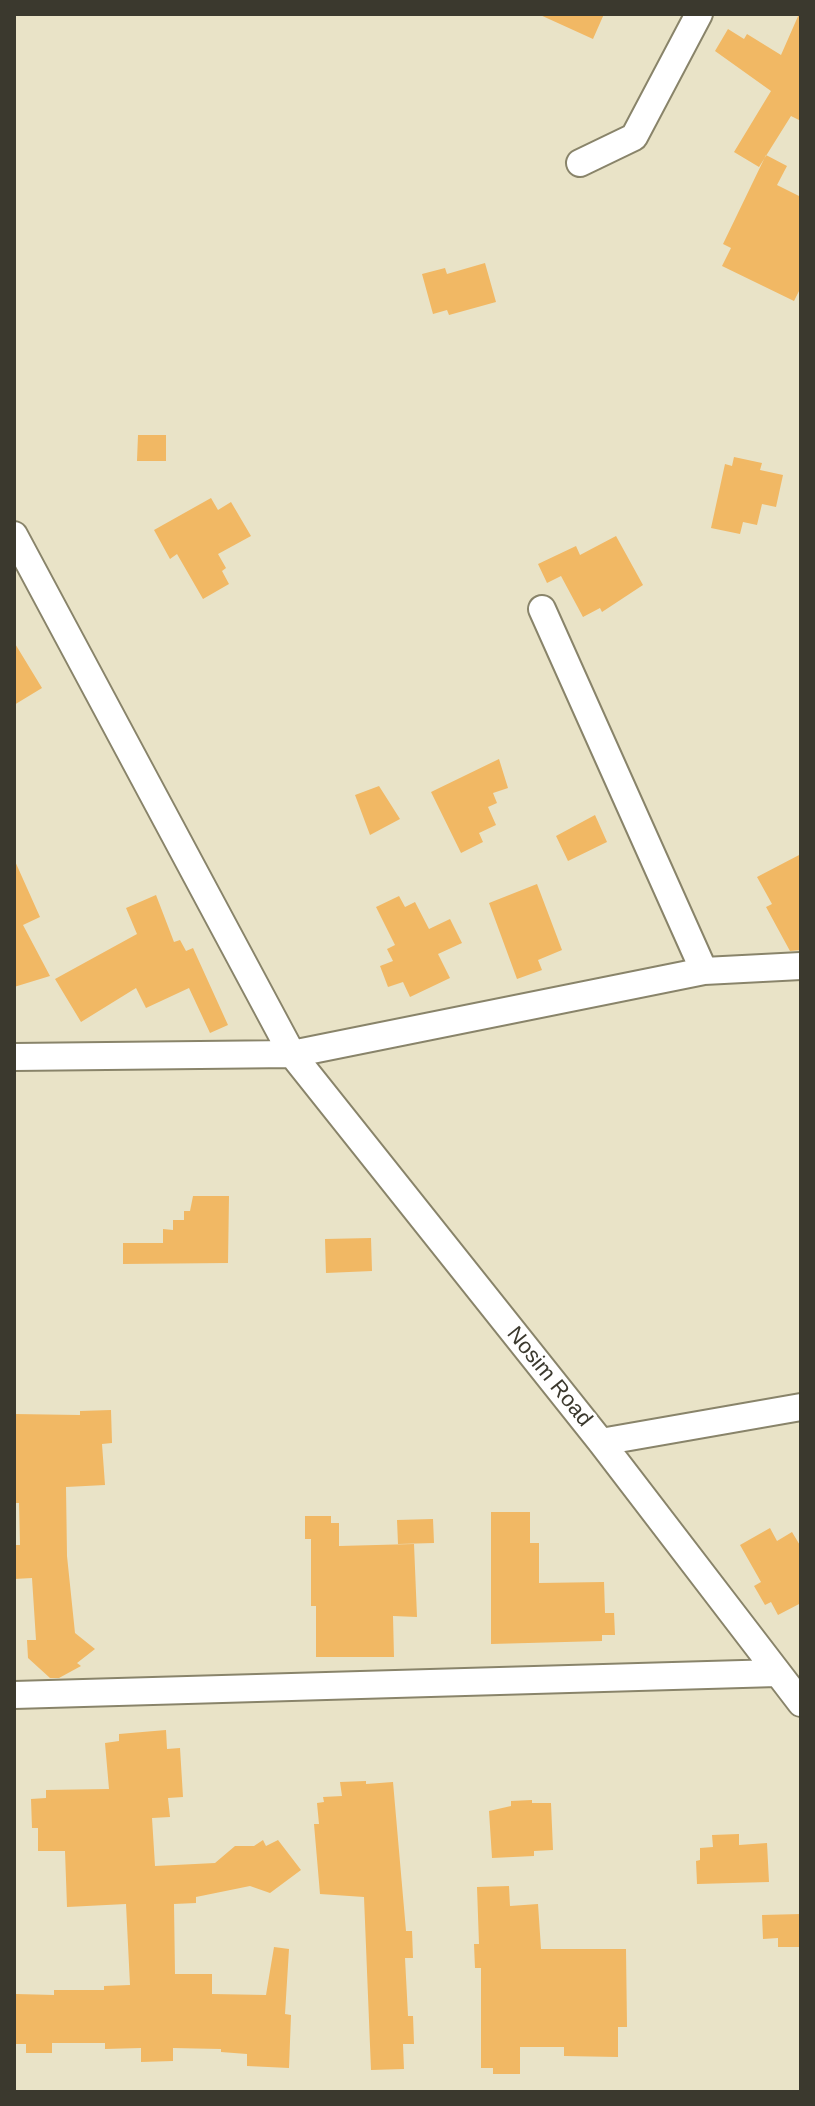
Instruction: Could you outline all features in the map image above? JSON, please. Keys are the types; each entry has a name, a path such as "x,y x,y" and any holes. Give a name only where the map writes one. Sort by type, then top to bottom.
{"street":[{"path":"580,163 634,137 699,14"},
{"name":"Nosim Road","path":"14,535 292,1054 601,1442 801,1703"},
{"path":"542,609 704,971"},
{"path":"14,1057 292,1054 704,971 801,966"},
{"path":"601,1442 801,1407"},
{"path":"14,1695 777,1673"}],"building":[{"path":"538,14 604,14 593,39"},
{"path":"799,14 801,121 791,116 759,167 734,152 771,91 715,51 728,29 744,39 747,34 781,55"},
{"path":"766,155 787,166 777,185 801,197 801,287 794,301 722,266 731,248 723,244"},
{"path":"485,263 496,302 449,315 447,310 433,314 422,274 445,268 447,274"},
{"path":"138,435 166,435 166,461 137,461"},
{"path":"734,457 762,463 760,470 783,475 776,507 762,504 757,525 743,522 740,534 711,528 725,464 732,466"},
{"path":"211,498 218,510 231,502 251,536 218,554 226,568 222,571 229,584 203,599 177,554 170,559 154,530"},
{"path":"616,536 643,585 602,612 600,608 583,617 561,576 547,583 538,564 576,546 580,555"},
{"path":"14,642 42,688 14,705"},
{"path":"499,759 508,788 493,793 497,803 488,807 496,825 479,833 483,842 461,853 431,792"},
{"path":"379,786 400,819 370,835 355,795"},
{"path":"595,815 607,842 568,861 556,836"},
{"path":"801,854 801,950 790,951 766,907 772,904 757,877"},
{"path":"14,859 40,917 23,925 50,976 14,987"},
{"path":"537,884 562,950 538,960 542,970 517,979 489,903"},
{"path":"156,895 174,942 180,940 186,951 193,948 228,1025 210,1033 189,988 146,1008 136,988 81,1022 55,979 137,934 126,908"},
{"path":"399,896 405,907 415,902 429,929 450,919 462,943 438,954 450,978 410,997 403,982 388,987 380,966 393,961 387,949 395,945 376,907"},
{"path":"193,1196 229,1196 228,1263 123,1264 123,1243 163,1243 163,1229 173,1230 173,1220 184,1220 184,1211 190,1211"},
{"path":"371,1238 372,1271 326,1273 325,1239"},
{"path":"111,1410 112,1443 102,1444 105,1485 66,1487 67,1556 75,1633 95,1649 77,1663 81,1666 59,1678 50,1678 28,1658 27,1640 36,1640 32,1578 14,1579 14,1545 20,1545 19,1503 14,1503 14,1414 80,1415 80,1411"},
{"path":"491,1512 530,1512 530,1543 539,1543 539,1583 604,1582 605,1613 614,1613 615,1635 602,1635 602,1641 491,1644"},
{"path":"305,1516 331,1516 331,1523 339,1523 339,1546 414,1544 417,1617 393,1616 394,1657 316,1657 316,1606 311,1606 311,1539 305,1539"},
{"path":"433,1519 434,1543 398,1544 397,1520"},
{"path":"770,1528 777,1541 792,1532 801,1547 801,1603 778,1615 771,1602 765,1605 754,1586 761,1582 740,1545"},
{"path":"166,1730 167,1749 180,1748 183,1797 168,1798 170,1817 152,1818 155,1866 215,1863 235,1846 254,1846 263,1840 266,1846 278,1840 301,1870 270,1893 250,1886 196,1897 196,1903 174,1904 175,1974 212,1974 212,1994 266,1995 274,1947 289,1949 285,2014 291,2015 289,2068 247,2066 247,2054 221,2052 221,2049 173,2048 173,2061 141,2062 141,2048 105,2049 105,2043 52,2043 52,2053 26,2053 26,2044 14,2044 16,1994 54,1995 54,1990 104,1990 104,1986 130,1985 126,1904 67,1907 65,1851 38,1851 38,1828 32,1828 31,1799 46,1798 46,1790 109,1789 105,1743 119,1741 119,1734"},
{"path":"366,1781 366,1784 393,1782 406,1931 412,1931 413,1958 405,1958 408,2016 413,2016 414,2044 403,2044 404,2069 371,2070 364,1897 320,1894 314,1824 319,1824 317,1803 324,1802 323,1797 342,1796 340,1782"},
{"path":"532,1800 532,1803 551,1803 553,1850 534,1851 534,1856 492,1858 489,1811 511,1806 511,1801"},
{"path":"739,1834 739,1845 767,1843 769,1882 697,1884 696,1861 700,1860 700,1848 713,1847 712,1835"},
{"path":"509,1886 510,1906 538,1904 541,1949 626,1949 627,2027 618,2027 618,2057 564,2056 564,2047 520,2047 520,2074 493,2074 493,2068 481,2068 481,1968 475,1968 474,1944 479,1944 477,1887"},
{"path":"801,1914 799,1947 778,1947 778,1938 763,1939 762,1915"}]}
